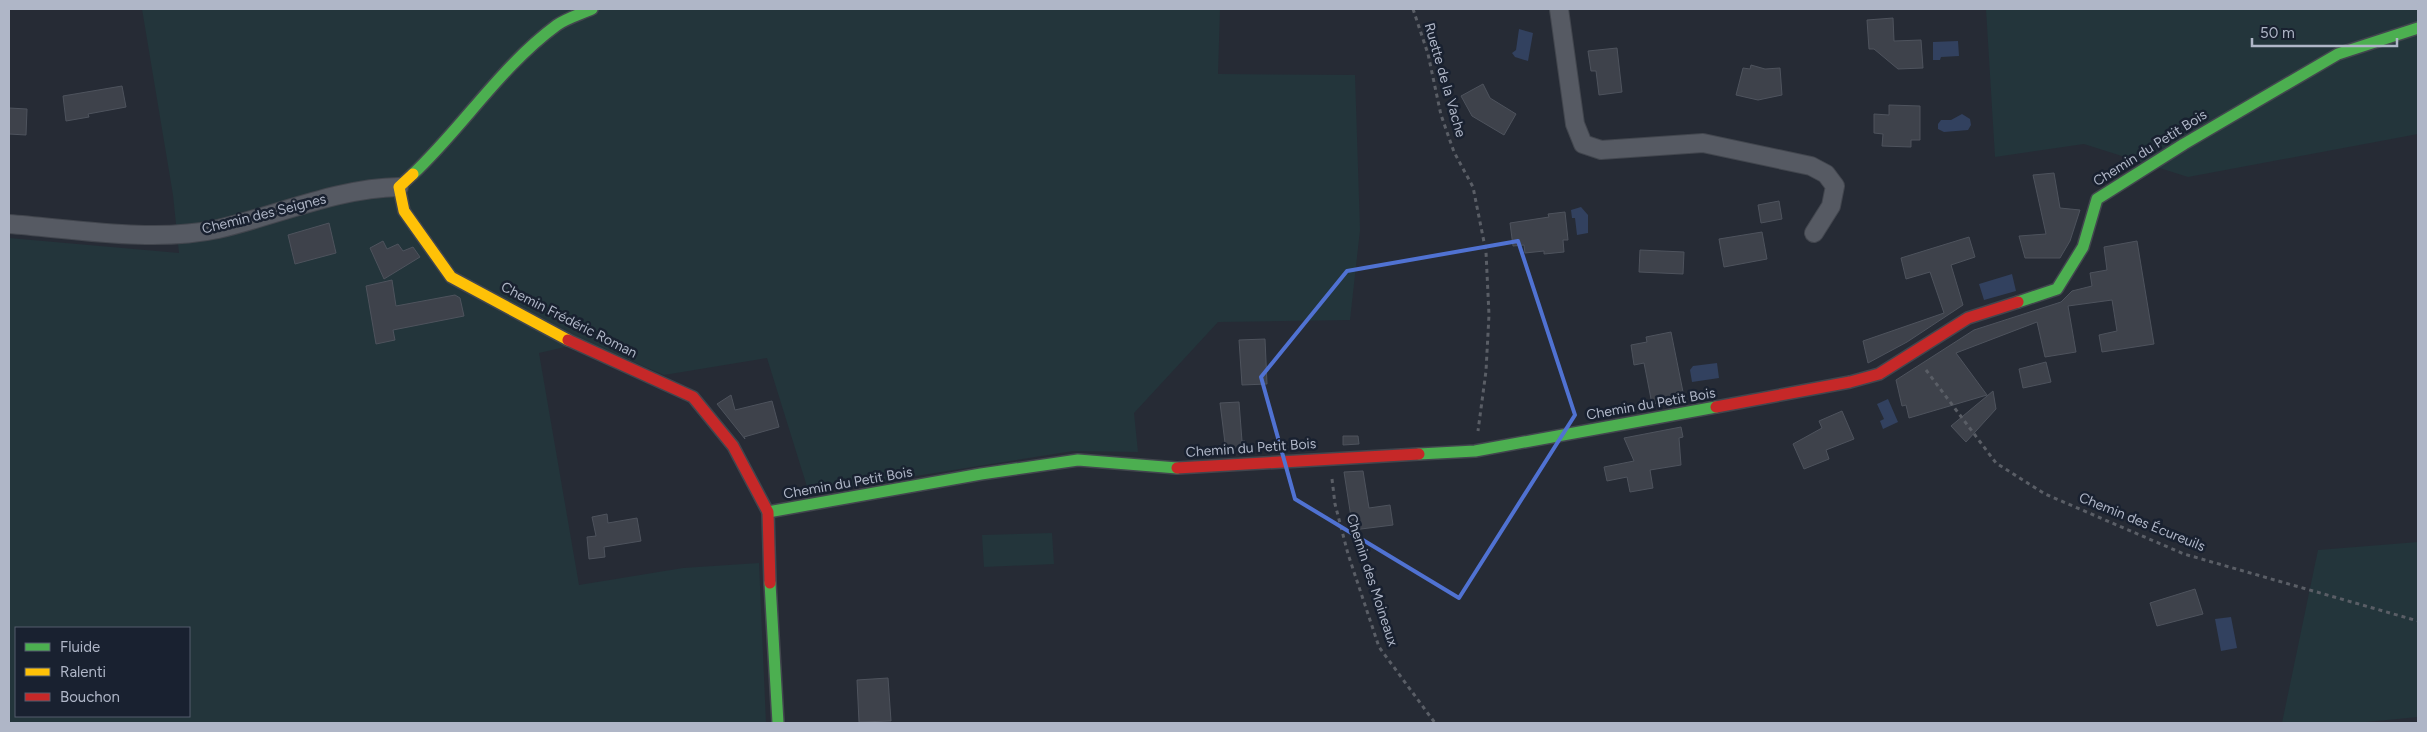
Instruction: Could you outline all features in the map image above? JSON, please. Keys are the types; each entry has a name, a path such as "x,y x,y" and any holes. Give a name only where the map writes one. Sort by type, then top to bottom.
{"street":[{"path":"400,187 441,148 522,54 559,24 592,9"},
{"path":"1559,9 1575,124 1583,144 1601,150 1703,143 1811,166 1826,174 1835,186 1832,206 1814,233"},
{"name":"Chemin du Petit Bois","path":"768,512 981,474 1078,460 1174,468 1475,451 1850,382 1879,374 1914,354 1968,318 2057,290 2083,247 2097,199 2184,144 2338,54 2418,28"},
{"name":"Chemin des Seignes","path":"9,224 143,236 216,229 371,188 400,187"},
{"name":"Chemin Frédéric Roman","path":"400,187 404,211 452,277 570,341 693,397 733,446 768,512 768,548 778,723"}],"path":[{"name":"Ruette de la Vache","path":"1413,9 1428,54 1440,115 1454,152 1473,187 1486,252 1490,315 1486,371 1475,451"},
{"name":"Chemin des Écureuils","path":"1914,354 1996,463 2045,494 2184,554 2418,621"},
{"name":"Chemin des Moineaux","path":"1329,458 1335,504 1379,647 1435,723"}],"highlighted area":[{"path":"1518,241 1575,415 1459,598 1295,499 1261,377 1347,271"}],"shaded area":[{"path":"142,9 1220,9 1218,74 1355,75 1360,230 1350,320 1218,322 1134,413 1138,452 1073,451 809,493 767,358 664,375 587,342 539,353 579,585 683,568 759,563 766,723 9,723 9,238 179,253 173,195"},
{"path":"1986,9 2418,9 2418,134 2188,177 2084,144 1995,157"},
{"path":"1052,533 1054,564 984,567 982,535"},
{"path":"2418,542 2418,717 2356,723 2282,723 2318,550"}],"water":[{"path":"1519,29 1533,33 1528,61 1515,57 1512,53 1516,50"},
{"path":"1958,41 1959,56 1941,57 1940,60 1933,60 1933,42"},
{"path":"1962,114 1970,119 1971,125 1968,130 1944,132 1938,129 1938,124 1941,120 1951,120"},
{"path":"1581,207 1588,215 1588,233 1577,235 1575,218 1572,218 1571,210"},
{"path":"2012,274 2016,291 1984,300 1979,284"},
{"path":"1717,363 1719,378 1692,382 1690,370 1693,366"},
{"path":"1888,399 1898,422 1883,429 1880,421 1884,419 1877,404"},
{"path":"2231,617 2237,648 2221,651 2215,619"}],"building":[{"path":"1893,18 1894,41 1921,40 1923,68 1898,69 1874,49 1869,49 1867,20"},
{"path":"1617,48 1622,92 1599,95 1596,71 1591,71 1588,51"},
{"path":"1751,65 1765,69 1780,68 1782,95 1758,100 1736,95 1743,68 1750,69"},
{"path":"1483,84 1490,98 1516,114 1504,135 1472,116 1461,96"},
{"path":"122,86 126,107 88,114 89,117 66,121 63,96"},
{"path":"1889,105 1920,106 1920,140 1911,140 1911,147 1882,146 1883,134 1874,133 1874,114 1889,115"},
{"path":"9,108 27,109 26,135 9,134"},
{"path":"2054,173 2060,208 2080,210 2070,241 2060,258 2025,258 2019,236 2046,234 2033,175"},
{"path":"1779,201 1782,219 1761,223 1758,205"},
{"path":"1565,212 1568,240 1563,240 1564,252 1544,254 1544,251 1525,253 1524,245 1513,246 1510,223 1549,217 1548,214"},
{"path":"329,223 336,253 295,264 288,235"},
{"path":"1762,232 1767,259 1724,267 1719,239"},
{"path":"1969,237 1975,257 1951,265 1963,305 1907,342 1868,363 1863,341 1944,313 1930,272 1906,279 1901,258"},
{"path":"383,241 387,249 398,244 403,251 413,247 420,257 384,279 370,248"},
{"path":"2137,241 2154,344 2102,352 2099,335 2117,331 2112,300 2068,306 2076,352 2045,357 2037,322 1956,353 1987,395 1909,418 1906,405 1902,406 1896,380 1974,330 2061,302 2072,291 2092,286 2090,273 2107,270 2104,247"},
{"path":"1640,250 1684,252 1683,274 1639,272"},
{"path":"392,280 396,306 455,295 460,298 464,316 393,330 395,340 376,344 366,286"},
{"path":"1671,332 1683,392 1674,394 1676,400 1652,404 1644,363 1634,365 1631,345 1647,342 1646,337"},
{"path":"1265,339 1267,384 1242,385 1239,340"},
{"path":"2046,362 2051,382 2023,388 2019,369"},
{"path":"1993,391 1996,409 1966,442 1951,426"},
{"path":"731,395 735,410 772,401 779,427 744,437 745,439 717,404"},
{"path":"1239,402 1242,441 1245,441 1245,450 1226,451 1220,403"},
{"path":"1842,411 1854,439 1826,450 1829,459 1804,469 1793,444 1822,428 1819,421"},
{"path":"1681,427 1683,437 1679,438 1681,465 1650,470 1653,488 1630,492 1627,477 1607,481 1604,467 1634,461 1624,438"},
{"path":"1343,436 1358,436 1359,444 1343,445"},
{"path":"1363,471 1369,508 1390,505 1393,525 1353,530 1344,472"},
{"path":"607,514 608,523 637,518 641,541 604,547 605,557 589,559 587,537 596,536 592,517"},
{"path":"2195,589 2203,614 2157,626 2150,603"},
{"path":"888,678 891,721 859,722 857,680"}],"traffic: fast":[{"path":"413,174 449,137 500,78 537,41 557,25 592,9"},
{"path":"2018,302 2057,289 2083,247 2097,199 2184,144 2338,54 2418,28"},
{"path":"1419,454 1475,451 1716,407"},
{"path":"768,512 981,474 1078,460 1177,468"},
{"path":"770,583 778,723"}],"traffic: slow":[{"path":"413,174 399,187 404,211 451,277 568,340"}],"traffic: jam":[{"path":"1716,407 1850,382 1879,374 1968,318 2018,302"},
{"path":"568,340 693,397 733,446 768,512 770,583"},
{"path":"1177,468 1419,454"}]}
